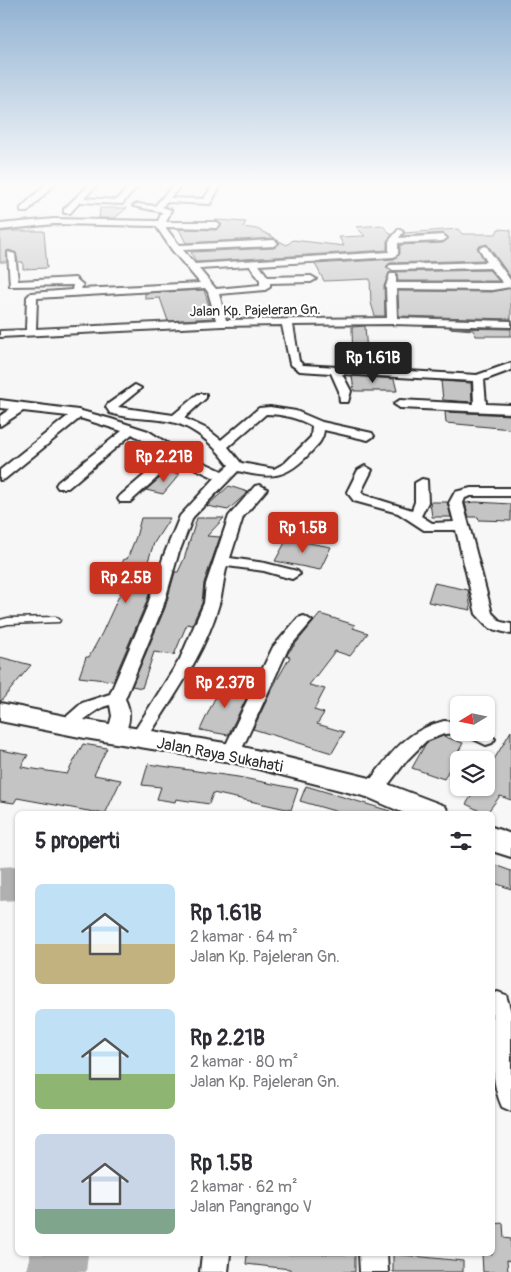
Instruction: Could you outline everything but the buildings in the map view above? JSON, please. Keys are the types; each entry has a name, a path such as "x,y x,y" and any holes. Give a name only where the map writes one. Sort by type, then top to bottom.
{"main road":[{"name":"Jalan Raya Sukahati","path":"0,712 231,753 374,789 428,811"},
{"path":"495,839 511,846"}],"street":[{"path":"171,242 210,289 222,323"},
{"path":"392,321 393,242"},
{"path":"175,248 274,243"},
{"path":"391,286 492,287 507,285 508,283 493,266 483,248"},
{"path":"10,254 13,284"},
{"path":"191,267 394,254"},
{"path":"31,333 33,295 265,287 265,280 252,263"},
{"path":"393,267 493,266"},
{"path":"0,267 12,267"},
{"path":"75,294 78,285 75,281 76,271"},
{"path":"265,280 310,279"},
{"path":"0,285 75,281"},
{"name":"Jalan Kp. Pajeleran Gn.","path":"0,334 222,323 392,321 511,324"},
{"path":"287,323 296,366 300,368 478,378 511,366"},
{"path":"335,370 345,391 344,400"},
{"path":"478,378 480,408"},
{"path":"135,388 112,407 114,410 175,419 198,429 222,446 236,466 270,474 281,472 317,438 318,426"},
{"path":"175,419 202,396"},
{"path":"0,404 78,414 144,434 176,455 223,476"},
{"path":"400,404 511,409"},
{"path":"0,422 22,406"},
{"path":"222,446 263,410 301,418 318,426 368,436"},
{"path":"0,476 78,414"},
{"path":"63,485 130,430"},
{"path":"124,499 176,455"},
{"path":"116,699 155,607 171,555 187,516 223,476 236,466"},
{"path":"365,470 354,492 356,496 367,502 403,510 429,527 462,526"},
{"path":"412,515 418,513 421,509 422,483"},
{"path":"128,736 188,659 212,603 214,584 236,516 260,489"},
{"path":"511,492 471,492 460,495 456,503 484,614 495,625 511,630"},
{"path":"221,561 265,567 292,574"},
{"path":"231,753 281,647 304,621"},
{"path":"66,725 77,714 95,702 116,699"},
{"path":"116,699 121,708 128,736"},
{"path":"374,789 421,734 435,728 450,728"},
{"path":"501,1003 511,1099"},
{"path":"214,1272 216,1256"},
{"path":"373,1256 374,1272"}],"lane":[{"path":"0,624 8,621 56,620"}],"waterway":[{"path":"0,884 15,883"},
{"path":"56,1272 59,1256"}]}
